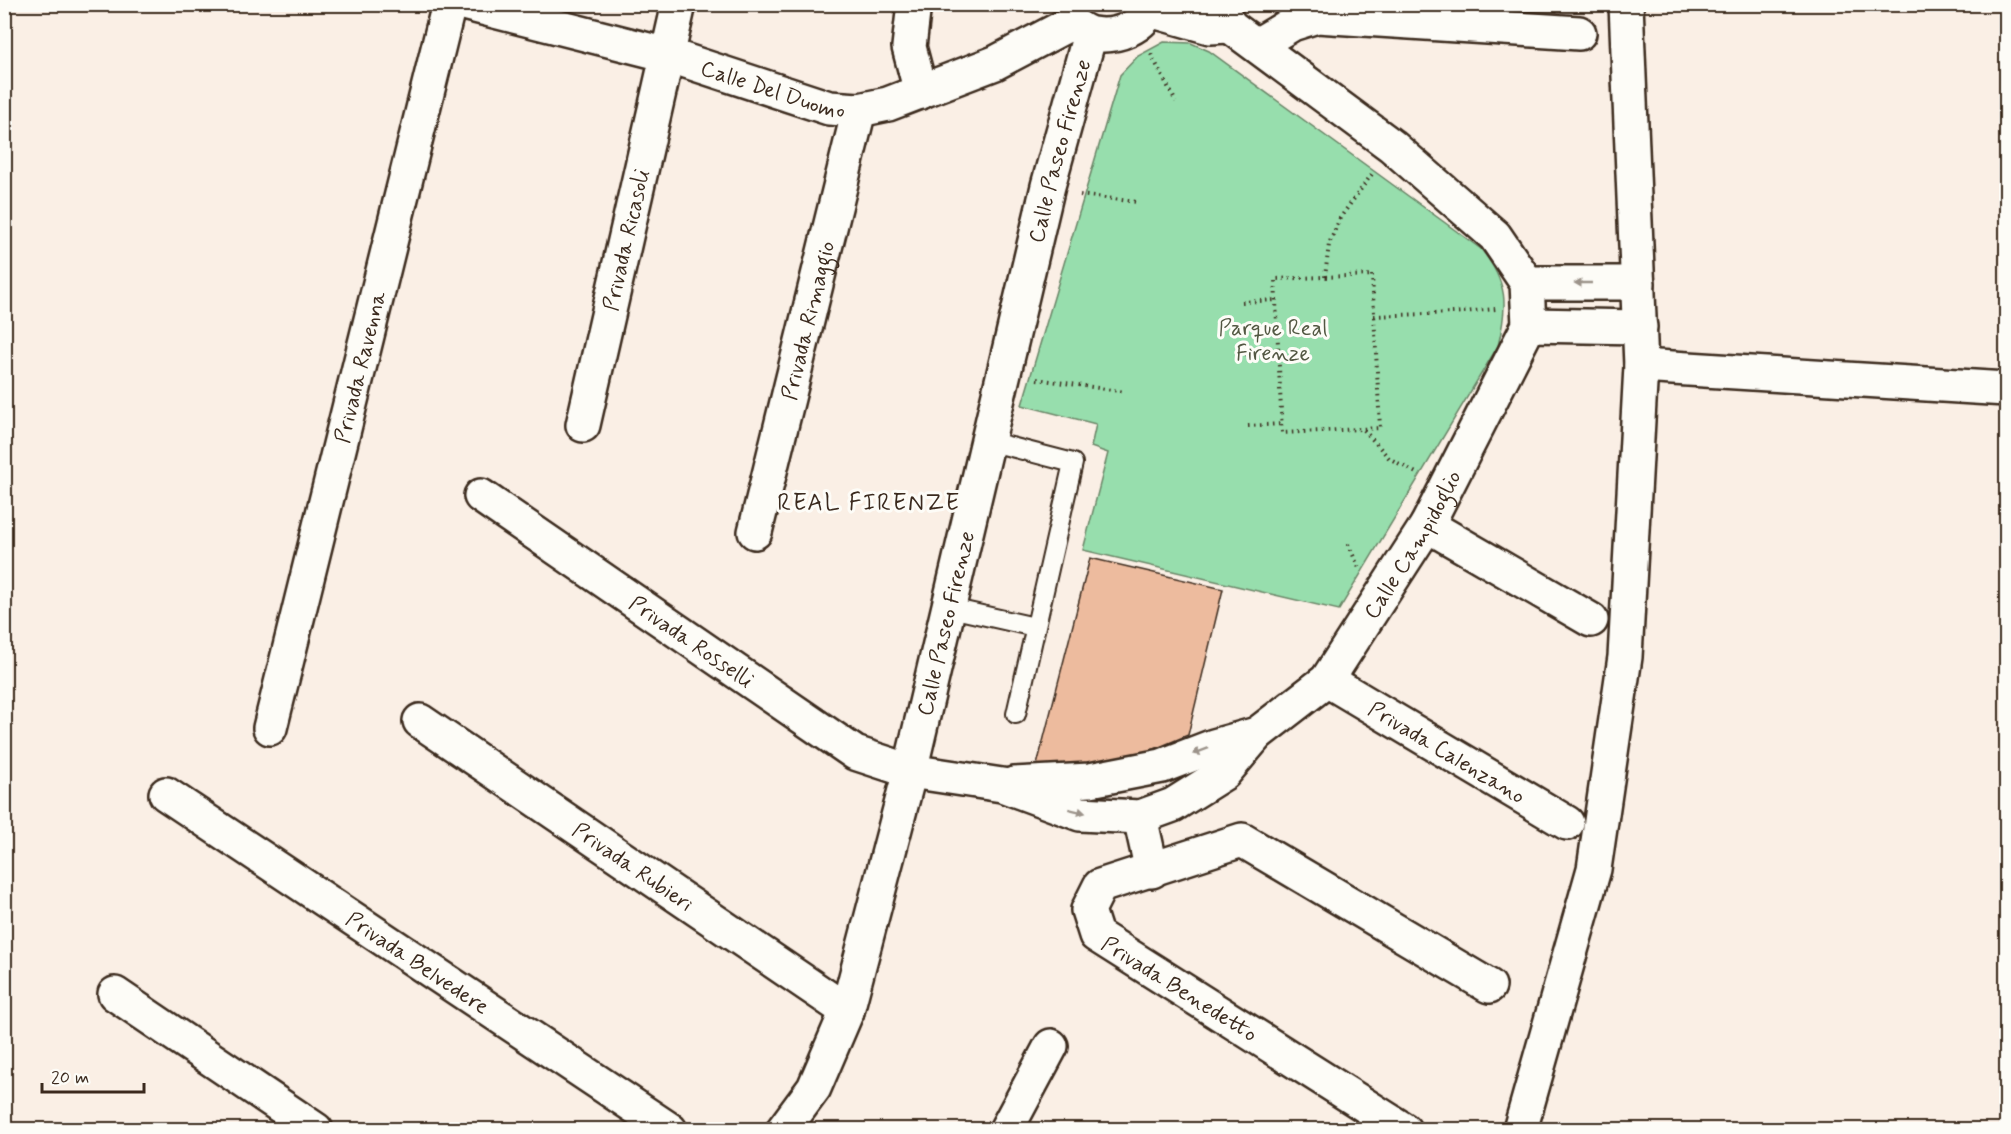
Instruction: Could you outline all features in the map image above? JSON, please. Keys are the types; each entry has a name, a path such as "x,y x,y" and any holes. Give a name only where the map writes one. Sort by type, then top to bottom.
{"street":[{"name":"Privada Ravenna","path":"270,728 449,4"},
{"name":"Calle Del Duomo","path":"467,4 668,55 829,108 859,110 888,104 995,63 1073,20"},
{"name":"Privada Ricasoli","path":"584,425 679,4"},
{"path":"914,4 909,47 921,92"},
{"path":"1520,1130 1594,869 1625,657 1641,366 1626,4"},
{"path":"1073,20 1114,35 1146,14 1210,27 1224,16 1257,45 1392,146 1495,236 1528,305"},
{"path":"1257,45 1292,24 1317,16 1579,33"},
{"name":"Calle Paseo Firenze","path":"783,1130 814,1088 847,1011 910,771 946,607 1048,186 1073,20"},
{"name":"Privada Rimaggio","path":"755,532 859,110"},
{"path":"1528,305 1638,283"},
{"path":"1528,305 1640,327"},
{"name":"Calle Campidoglio","path":"910,771 1002,785 1080,813 1140,817 1173,805 1224,773 1257,734 1327,680 1427,525 1528,305"},
{"path":"1641,366 2007,389"},
{"name":"Privada Rosselli","path":"482,496 855,753 910,771"},
{"path":"1427,525 1591,620"},
{"name":"Privada Calenzano","path":"1327,680 1567,823"},
{"name":"Privada Rubieri","path":"420,721 847,1011"},
{"name":"Calle Campidoglio","path":"1002,785 1090,780 1162,766 1214,746 1257,734"},
{"path":"1162,766 1173,805"},
{"name":"Privada Belvedere","path":"166,794 670,1130"},
{"path":"1140,817 1152,871"},
{"name":"Privada Benedetto","path":"1404,1130 1096,934 1088,910 1100,886 1242,840 1489,986"},
{"path":"115,994 316,1130"},
{"path":"1006,1130 1051,1046"},
{"path":"813,1130 814,1088"}],"lane":[{"path":"988,441 1073,463 1016,714"},
{"path":"946,607 1035,627"}],"path":[{"path":"1146,14 1176,102"},
{"path":"1325,278 1329,244 1340,218 1392,146"},
{"path":"1080,195 1138,202"},
{"path":"1372,275 1380,428 1282,433 1275,279 1325,278 1372,275"},
{"path":"1242,302 1276,300"},
{"path":"1374,316 1452,314 1528,305"},
{"path":"1245,354 1278,352"},
{"path":"1004,373 1125,392"},
{"path":"1248,426 1281,424"},
{"path":"1364,429 1389,458 1445,488"}],"green space":[{"name":"Parque Real Firenze","path":"1164,42 1191,43 1209,51 1481,249 1490,261 1501,284 1504,306 1498,346 1339,610 1083,550 1108,453 1091,447 1096,424 1022,405 1120,75 1138,56"}],"building":[{"path":"1090,558 1223,589 1188,735 1126,761 1070,768 1037,765"}],"district":[{"name":"REAL FIRENZE","path":"869,502"}]}
